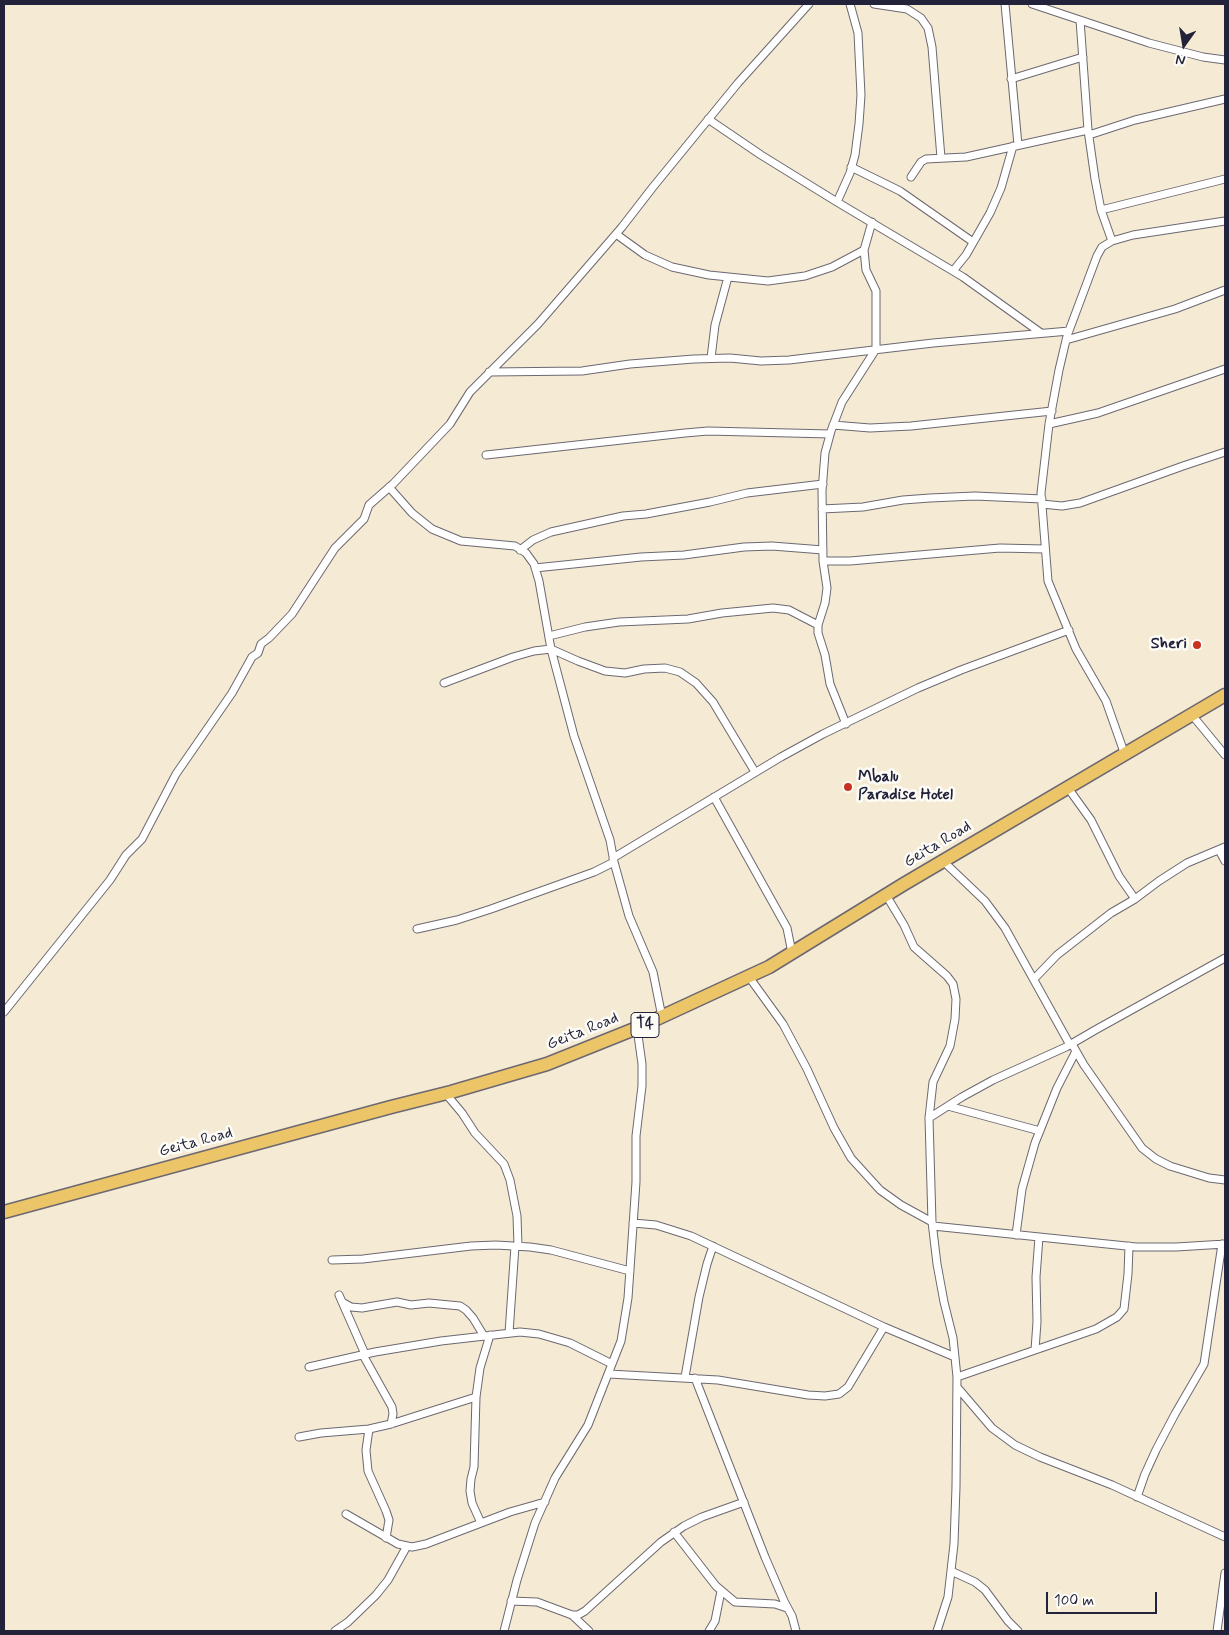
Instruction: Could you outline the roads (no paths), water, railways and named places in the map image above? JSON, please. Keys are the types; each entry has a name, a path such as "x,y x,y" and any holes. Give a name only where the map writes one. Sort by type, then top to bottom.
{"highway":[{"name":"Geita Road","path":"4,1212 446,1094 547,1064 637,1028 749,977 792,954 943,860 1225,695"}],"street":[{"path":"4,1012 110,880 126,855 142,839 176,774 232,693 252,657 258,653 261,644 292,614 335,548 364,519 369,505 450,424 470,392 538,324 616,234 708,119 809,4"},
{"path":"837,202 855,155 861,95 858,33 850,4"},
{"path":"874,4 907,9 921,18 928,28 932,47 941,158"},
{"path":"953,271 966,255 990,213 1001,188 1015,146 1004,4"},
{"path":"1032,4 1149,43 1202,57 1225,60"},
{"path":"1080,20 1089,132 1101,210 1112,241"},
{"path":"1011,79 1083,57"},
{"path":"911,177 921,162 926,159 966,157 1089,132 1225,99"},
{"path":"708,119 761,155 953,271 1041,333"},
{"path":"851,167 900,191 973,242"},
{"path":"1101,210 1225,179"},
{"path":"1125,755 1106,700 1076,649 1048,581 1042,501 1049,424 1066,340 1102,247 1112,241 1133,235 1225,221"},
{"path":"846,724 830,684 826,655 818,633 818,625 825,603 827,588 823,561 823,484 825,453 842,402 876,349 876,291 866,270 864,250 872,222"},
{"path":"616,234 645,255 672,267 709,275 768,281 805,276 832,267 864,250"},
{"path":"711,358 715,325 728,277"},
{"path":"1066,340 1175,309 1225,290"},
{"path":"489,372 582,370 657,361 711,358 761,361 790,360 841,355 876,349 1069,331"},
{"path":"1049,424 1098,413 1225,369"},
{"path":"833,425 870,428 911,426 1052,411"},
{"path":"486,455 708,431 830,434"},
{"path":"822,509 863,507 903,500 975,496 1042,501 1062,506 1080,503 1225,452"},
{"path":"520,550 533,540 551,532 623,516 710,502 747,493 823,484"},
{"path":"389,487 412,514 432,529 461,541 515,546 526,553 535,568 540,581 551,650 574,736 610,840 629,916 653,972 662,1017"},
{"path":"535,568 641,557 684,555 744,547 772,546 823,550"},
{"path":"823,561 850,562 1000,548 1045,549"},
{"path":"549,636 585,627 619,622 688,619 722,613 772,608 789,610 818,625"},
{"path":"417,929 457,920 594,872 755,772 806,743 918,688 1068,630"},
{"path":"444,683 513,656 534,651 551,650 605,671 625,672 665,668 680,672 696,683 713,702 755,772"},
{"path":"1192,715 1225,755"},
{"path":"1068,788 1091,820 1119,876 1136,899"},
{"path":"714,797 786,928 792,954"},
{"path":"1034,979 1057,955 1079,937 1111,912 1136,899 1159,881 1187,864 1222,848 1225,861"},
{"path":"943,860 985,901 1005,928 1084,1065 1142,1148 1156,1159 1170,1166 1225,1182"},
{"path":"886,895 904,925 914,947 953,984 956,999 955,1019 950,1046 933,1082 929,1118 932,1224 937,1264 953,1338 957,1377 956,1487 951,1571 948,1597 937,1631"},
{"path":"929,1118 994,1080 1071,1044 1225,958"},
{"path":"749,977 783,1024 807,1069 834,1128 851,1158 880,1190 932,1224 1016,1235 1129,1246 1176,1247 1224,1244 1204,1364 1174,1414 1148,1466 1137,1497"},
{"path":"504,1631 511,1601 535,1524 555,1478 588,1425 621,1341 628,1298 636,1182 636,1136 642,1086 642,1064 637,1028"},
{"path":"1016,1235 1022,1189 1040,1131 1057,1088 1076,1051"},
{"path":"446,1094 462,1113 475,1133 504,1164 510,1180 518,1216 508,1332"},
{"path":"948,1106 1040,1131"},
{"path":"633,1223 656,1225 674,1230 714,1246 884,1327 955,1357"},
{"path":"1035,1350 1037,1322 1036,1277 1039,1237"},
{"path":"332,1260 363,1259 471,1246 516,1246 551,1250 630,1271"},
{"path":"685,1377 699,1297 707,1264 714,1246"},
{"path":"957,1377 1096,1329 1122,1313 1128,1274 1129,1246"},
{"path":"339,1295 364,1355 392,1406 394,1414 391,1424"},
{"path":"342,1302 362,1308 397,1302 460,1306 466,1310 487,1335"},
{"path":"609,1374 718,1380 808,1395 825,1396 839,1394 848,1387 884,1327"},
{"path":"309,1367 440,1340 508,1332 539,1334 570,1343 612,1364"},
{"path":"481,1523 472,1503 470,1491 474,1467 476,1397 487,1335"},
{"path":"695,1378 787,1608 792,1616 796,1631"},
{"path":"957,1388 992,1428 1015,1445 1040,1457 1112,1485 1225,1537"},
{"path":"299,1437 368,1429 391,1424 476,1397"},
{"path":"368,1429 366,1462 386,1511 388,1520 386,1538"},
{"path":"346,1514 386,1538 407,1546 426,1544 545,1502"},
{"path":"511,1601 537,1602 572,1615 578,1615 585,1611 674,1532 702,1517 744,1502"},
{"path":"674,1532 721,1591 735,1602 770,1603 787,1608"},
{"path":"335,1631 348,1622 376,1595 388,1580 407,1546"},
{"path":"951,1571 975,1582 985,1590 1008,1621 1018,1631"},
{"path":"1217,1631 1225,1573"},
{"path":"709,1631 715,1621 721,1591"},
{"path":"572,1615 589,1631"}],"place":[{"name":"Sheri","path":"1197,645"},
{"name":"Mbalu Paradise Hotel","path":"848,787"}]}
